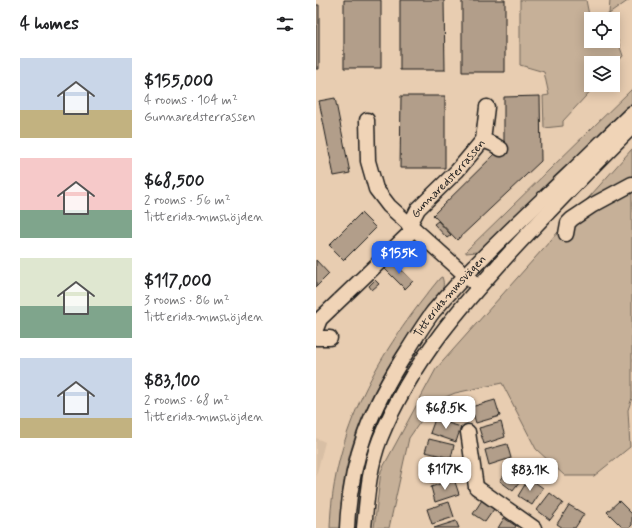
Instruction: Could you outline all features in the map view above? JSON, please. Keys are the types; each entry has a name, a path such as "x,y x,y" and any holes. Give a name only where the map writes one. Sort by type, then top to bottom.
{"street":[{"name":"Gunnaredsterrassen","path":"316,329 320,318 344,298 412,227 418,209 447,192 483,140 487,107"},
{"name":"Titteridammsvägen","path":"347,528 350,486 356,461 377,403 395,370 432,314 465,275 536,204 632,113"},
{"name":"Gunnaredsterrassen","path":"367,120 368,161 376,189 388,206 478,287"},
{"name":"Titteridammsvägen","path":"364,528 370,475 380,440 398,400 420,362 478,287 558,201 632,127"},
{"path":"483,140 501,149"},
{"path":"566,234 568,223 572,219 632,184"},
{"path":"468,432 476,487 534,528"}],"shaded area":[{"path":"520,0 586,0 588,12 584,12 584,48 620,47 623,56 620,59 620,56 584,56 584,92 590,92 563,121 563,126 544,128 543,96 549,95 544,72 520,65"},
{"path":"610,0 629,0 612,12 609,12"},
{"path":"632,89 632,104 485,245 477,252 466,253 466,251"},
{"path":"632,149 632,398 628,410 630,447 594,476 565,476 536,449 502,383 455,393 434,402 409,438 389,528 374,528 381,471 436,369"},
{"path":"442,277 443,288 441,292 420,318 387,368 365,411 349,457 344,480 341,504 341,528 330,528 333,492 340,458 350,425 363,394 379,364 398,334 418,306"},
{"path":"402,369 405,372 385,414 359,528 352,528 353,508 367,441"},
{"path":"316,438 325,442 316,476"}],"building":[{"path":"344,0 381,0 381,68 344,68"},
{"path":"400,0 444,0 445,70 400,70"},
{"path":"462,0 505,0 505,72 462,72"},
{"path":"316,5 319,5 319,69 316,69"},
{"path":"401,96 445,96 445,168 400,168"},
{"path":"540,96 541,161 457,240 433,215 504,145 504,97"},
{"path":"335,98 350,173 334,176 319,101"},
{"path":"361,213 376,228 344,260 329,245"},
{"path":"438,221 451,235 447,238 434,224"},
{"path":"316,260 329,274 316,287"},
{"path":"392,261 413,281 405,289 385,269"},
{"path":"375,280 379,284 372,290 369,286"},
{"path":"495,400 500,416 476,423 471,407"},
{"path":"435,419 461,427 456,442 430,433"},
{"path":"501,422 505,437 484,444 479,428"},
{"path":"429,439 454,445 451,458 425,452"},
{"path":"507,444 511,458 489,465 485,450"},
{"path":"451,461 456,475 431,483 426,469"},
{"path":"513,463 526,474 513,491 500,481"},
{"path":"529,478 543,488 532,505 518,496"},
{"path":"454,479 459,494 435,502 431,487"},
{"path":"550,493 563,503 550,520 537,510"},
{"path":"482,500 494,509 485,522 473,514"},
{"path":"619,501 632,514 632,525 629,528 623,528 607,512"},
{"path":"449,502 454,517 432,524 427,509"},
{"path":"569,505 584,514 575,528 563,528 557,524"},
{"path":"504,518 516,526 515,528 498,528"},
{"path":"456,521 459,528 434,528"}]}
